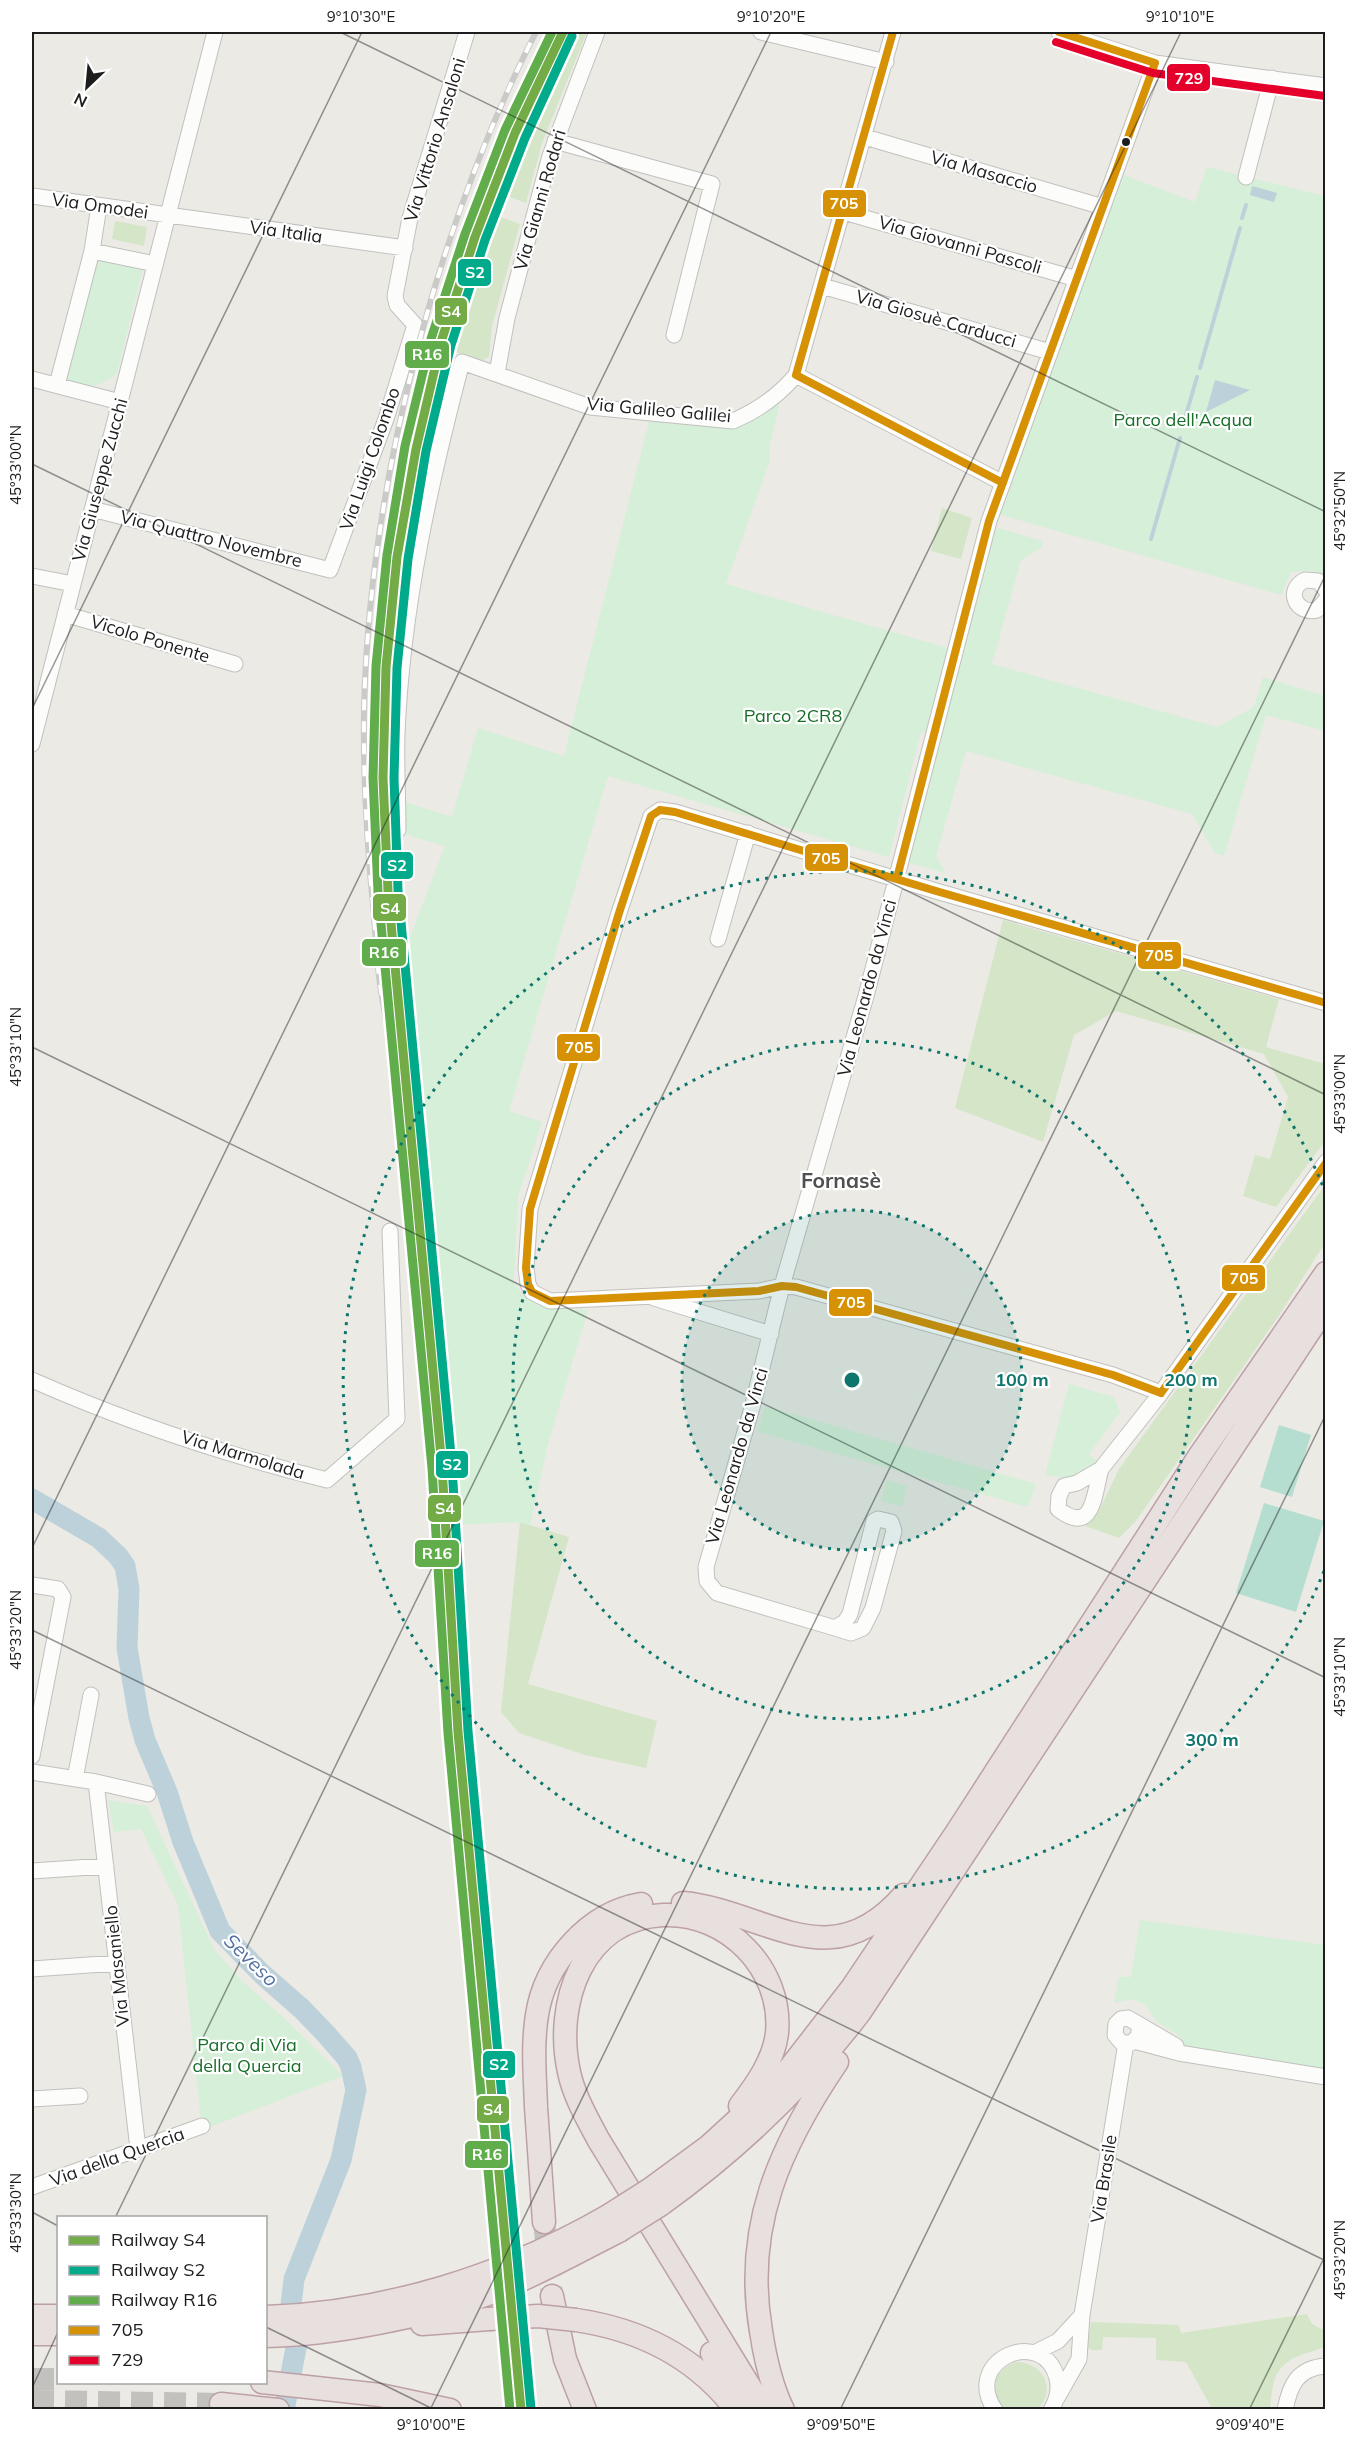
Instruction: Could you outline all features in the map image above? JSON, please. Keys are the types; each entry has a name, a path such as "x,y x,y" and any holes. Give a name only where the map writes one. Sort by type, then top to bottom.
{"highway":[{"path":"684,2166 730,2128 779,2082 852,1988 957,1832 1200,1455 1326,1273"},
{"path":"355,2326 436,2309 614,2223 727,2154 811,2073 860,2012 1326,1306"},
{"path":"544,2222 534,2070 537,2015 543,1990 571,1944 597,1922 631,1906 664,1901 698,1904 799,1936 823,1938 850,1933 873,1922 893,1907 957,1832"},
{"path":"654,2198 733,2116 767,2065 777,2034 776,2005 767,1974 749,1950 723,1930 694,1918 663,1915 634,1921 608,1936 588,1956 576,1976 564,2017 569,2074 579,2103 598,2139 764,2409"},
{"path":"597,1922 576,1947 564,1969 555,1995 551,2016 551,2045 558,2076 588,2145 693,2317 742,2409"},
{"path":"783,2409 772,2385 757,2309 755,2262 761,2223 774,2179 791,2138 811,2100 894,1978 918,1923"},
{"path":"267,2327 314,2322 401,2299 490,2283"},
{"path":"552,2296 565,2359 585,2409"},
{"path":"32,2316 57,2316"},
{"path":"314,2322 355,2326 414,2325 538,2316 576,2320 610,2328 662,2346 689,2362 714,2384 736,2409"},
{"path":"32,2334 57,2334"},
{"path":"267,2383 380,2395 450,2409"},
{"path":"221,2404 278,2409"}],"street":[{"name":"Via Giuseppe Zucchi","path":"32,744 215,32"},
{"name":"Via Vittorio Ansaloni","path":"405,248 410,218 467,32"},
{"name":"Via Gianni Rodari","path":"497,373 507,318 555,141 597,32"},
{"path":"761,32 885,62"},
{"path":"893,32 844,212 796,375 1003,483"},
{"path":"1059,32 1155,63 1326,86"},
{"name":"Via Leonardo da Vinci","path":"835,1628 717,1593 707,1581 706,1567 771,1334 782,1286 848,1065 976,567 1003,483 1155,63"},
{"path":"1246,177 1272,78"},
{"name":"Via Masaccio","path":"865,137 1103,207"},
{"path":"555,141 712,184 674,335"},
{"name":"Via Omodei","path":"32,196 168,216"},
{"path":"57,386 92,251 99,206"},
{"name":"Via Giovanni Pascoli","path":"844,212 1077,279"},
{"name":"Via Italia","path":"168,216 405,248"},
{"name":"Via Luigi Colombo","path":"330,570 386,418 415,325 397,305 395,299 405,248"},
{"path":"92,251 155,264"},
{"name":"Via Giosuè Carducci","path":"822,286 1050,352"},
{"name":"Via Galileo Galilei","path":"398,830 397,736 408,616 421,539 462,362 590,407 733,421 748,415 785,388 796,375"},
{"path":"32,379 120,402"},
{"name":"Via Quattro Novembre","path":"92,509 330,570"},
{"path":"32,576 73,584"},
{"path":"1324,605 1312,611 1302,609 1295,601 1294,591 1300,582 1310,579 1318,580 1326,590"},
{"name":"Vicolo Ponente","path":"65,614 235,664"},
{"path":"1161,1393 1113,1375 796,1287 782,1286 759,1291 550,1301 532,1292 528,1284 526,1268 530,1209 619,913 651,816 660,810 669,810 1326,1003"},
{"path":"718,939 748,833"},
{"path":"1101,1469 1161,1393 1326,1162"},
{"name":"Via Marmolada","path":"32,1380 66,1395 236,1455 327,1480 397,1419 390,1231"},
{"path":"645,1296 771,1334"},
{"path":"878,1519 891,1522 894,1532 873,1608 863,1628 851,1633 835,1628 845,1622 850,1614 874,1521 878,1519"},
{"path":"32,1585 58,1589 63,1597 32,1756"},
{"path":"75,1779 91,1695"},
{"path":"32,1772 96,1782 148,1794"},
{"name":"Via Masaniello","path":"96,1782 138,2149"},
{"path":"32,1871 106,1866"},
{"path":"32,1970 117,1963"},
{"path":"1192,2055 1139,2026 1134,2020 1121,2019 1116,2024 1115,2035 1119,2041 1130,2042 1192,2055 1326,2078"},
{"path":"1130,2042 1139,2036 1139,2026"},
{"name":"Via Brasile","path":"1054,2404 1079,2359 1082,2315 1130,2042"},
{"path":"32,2099 80,2096"},
{"name":"Via della Quercia","path":"32,2187 202,2126"},
{"path":"1034,2353 1058,2342 1082,2315"},
{"path":"994,2409 987,2389 988,2379 993,2367 1002,2358 1014,2352 1034,2353 1046,2360 1055,2372 1058,2384 1054,2404"},
{"path":"1286,2409 1291,2386 1300,2374 1310,2368 1326,2366"}],"green space":[{"path":"568,32 587,32 542,143 526,203 505,195 498,216 520,224 492,326 489,357 481,361 456,352 445,343 483,223 498,184 531,107"},
{"name":"Parco dell'Acqua","path":"1207,167 1325,196 1325,576 1310,571 1291,572 1281,595 998,514 1121,174 1195,202"},
{"path":"115,221 147,227 144,246 112,239"},
{"path":"97,258 143,268 117,373 105,382 83,386 68,381 62,376 66,360 73,356"},
{"name":"Parco 2CR8","path":"780,401 769,449 770,460 726,584 948,648 927,733 921,732 889,857 608,776 509,1111 542,1122 518,1197 514,1281 520,1291 536,1304 556,1309 588,1310 548,1444 530,1525 519,1522 453,1525 400,963 445,846 404,834 405,802 452,817 478,728 564,756 650,418 723,426"},
{"path":"942,508 972,518 961,559 931,551"},
{"path":"995,527 1043,541 1041,548 1021,560 992,664 1217,727 1254,707 1263,677 1325,696 1325,731 1266,715 1224,856 1215,853 1192,814 966,751 936,856 946,873 906,862"},
{"path":"1003,920 1279,999 1266,1047 1325,1064 1325,1141 1276,1207 1243,1196 1255,1155 1270,1159 1288,1097 1264,1054 1116,1011 1074,1035 1043,1142 955,1108"},
{"path":"1325,1185 1325,1243 1280,1314 1136,1521 1119,1538 1085,1526 1099,1511 1119,1469"},
{"path":"1069,1384 1114,1397 1120,1412 1089,1454 1097,1461 1091,1471 1072,1479 1045,1475"},
{"path":"765,1406 1036,1484 1028,1507 758,1432"},
{"path":"1279,1425 1311,1435 1292,1497 1260,1487"},
{"path":"887,1480 907,1486 902,1507 881,1501"},
{"path":"1264,1503 1324,1521 1296,1612 1236,1593"},
{"path":"520,1522 569,1537 528,1684 657,1721 646,1768 585,1755 519,1733 501,1712"},
{"name":"Parco di Via della Quercia","path":"108,1800 147,1806 214,1949 242,1981 283,2017 343,2076 207,2128 201,2121 178,1905 141,1829 114,1832"},
{"path":"1140,1920 1325,1945 1325,2071 1193,2049 1182,2045 1180,2036 1158,2023 1145,2004 1131,1999 1114,2003 1119,1977 1131,1977"},
{"path":"1307,2314 1312,2324 1325,2331 1324,2346 1295,2358 1281,2368 1276,2376 1270,2409 1212,2409 1186,2362 1156,2360 1156,2338 1103,2337 1102,2350 1092,2350 1087,2347 1091,2322 1179,2325 1181,2333"},
{"path":"1016,2362 1034,2367 1044,2378 1047,2386 1046,2394 1037,2409 1005,2409 996,2396 998,2376 1002,2370"}],"water":[{"path":"1252,186 1277,193 1274,202 1250,195"},
{"path":"1215,380 1250,390 1206,412"}],"waterway":[{"path":"1242,218 1246,205"},
{"path":"1200,368 1240,228"},
{"path":"1186,415 1197,377"},
{"path":"1151,539 1180,438"},
{"name":"Seveso","path":"32,1499 99,1538 125,1566 129,1589 127,1648 139,1718 183,1842 220,1931 262,1974 302,2009 347,2058 351,2067 356,2090 341,2160 294,2279 291,2305 299,2322 284,2410"}],"tunnel":[{"path":"544,2222 552,2296"},
{"path":"32,2379 57,2379"},
{"path":"32,2401 221,2404"}],"railway":[{"path":"398,1082 378,972 365,787 364,710 369,625 379,538 394,450 414,362 439,275 467,190 500,109 536,32"}],"rail line":[{"name":"R16","path":"510,2410 448,1733 432,1468 378,892 373,778 376,666 387,555 405,446 431,339 465,234 505,130 552,32"},
{"name":"S4","path":"521,2410 458,1732 442,1467 388,891 383,778 386,667 397,557 416,449 441,342 475,237 515,133 563,32"},
{"name":"S2","path":"531,2409 468,1731 452,1466 398,890 394,778 397,668 408,559 426,451 451,345 485,240 525,138 572,36"}],"transit line":[{"name":"705","path":"796,375 893,32"},
{"name":"705","path":"897,878 989,521 1155,63 1059,32"},
{"name":"729","path":"1056,42 1153,73 1325,96"},
{"name":"705","path":"796,375 1003,483"},
{"name":"705","path":"660,810 675,812 936,891 1326,1003"},
{"name":"705","path":"532,1292 528,1284 526,1268 530,1209 619,913 651,816 660,810"},
{"name":"705","path":"1161,1393 1326,1163"},
{"name":"705","path":"532,1292 550,1301 759,1291 782,1286 796,1287 1113,1375 1161,1393"}],"district":[{"name":"Fornasè","path":"841,1181"}]}
